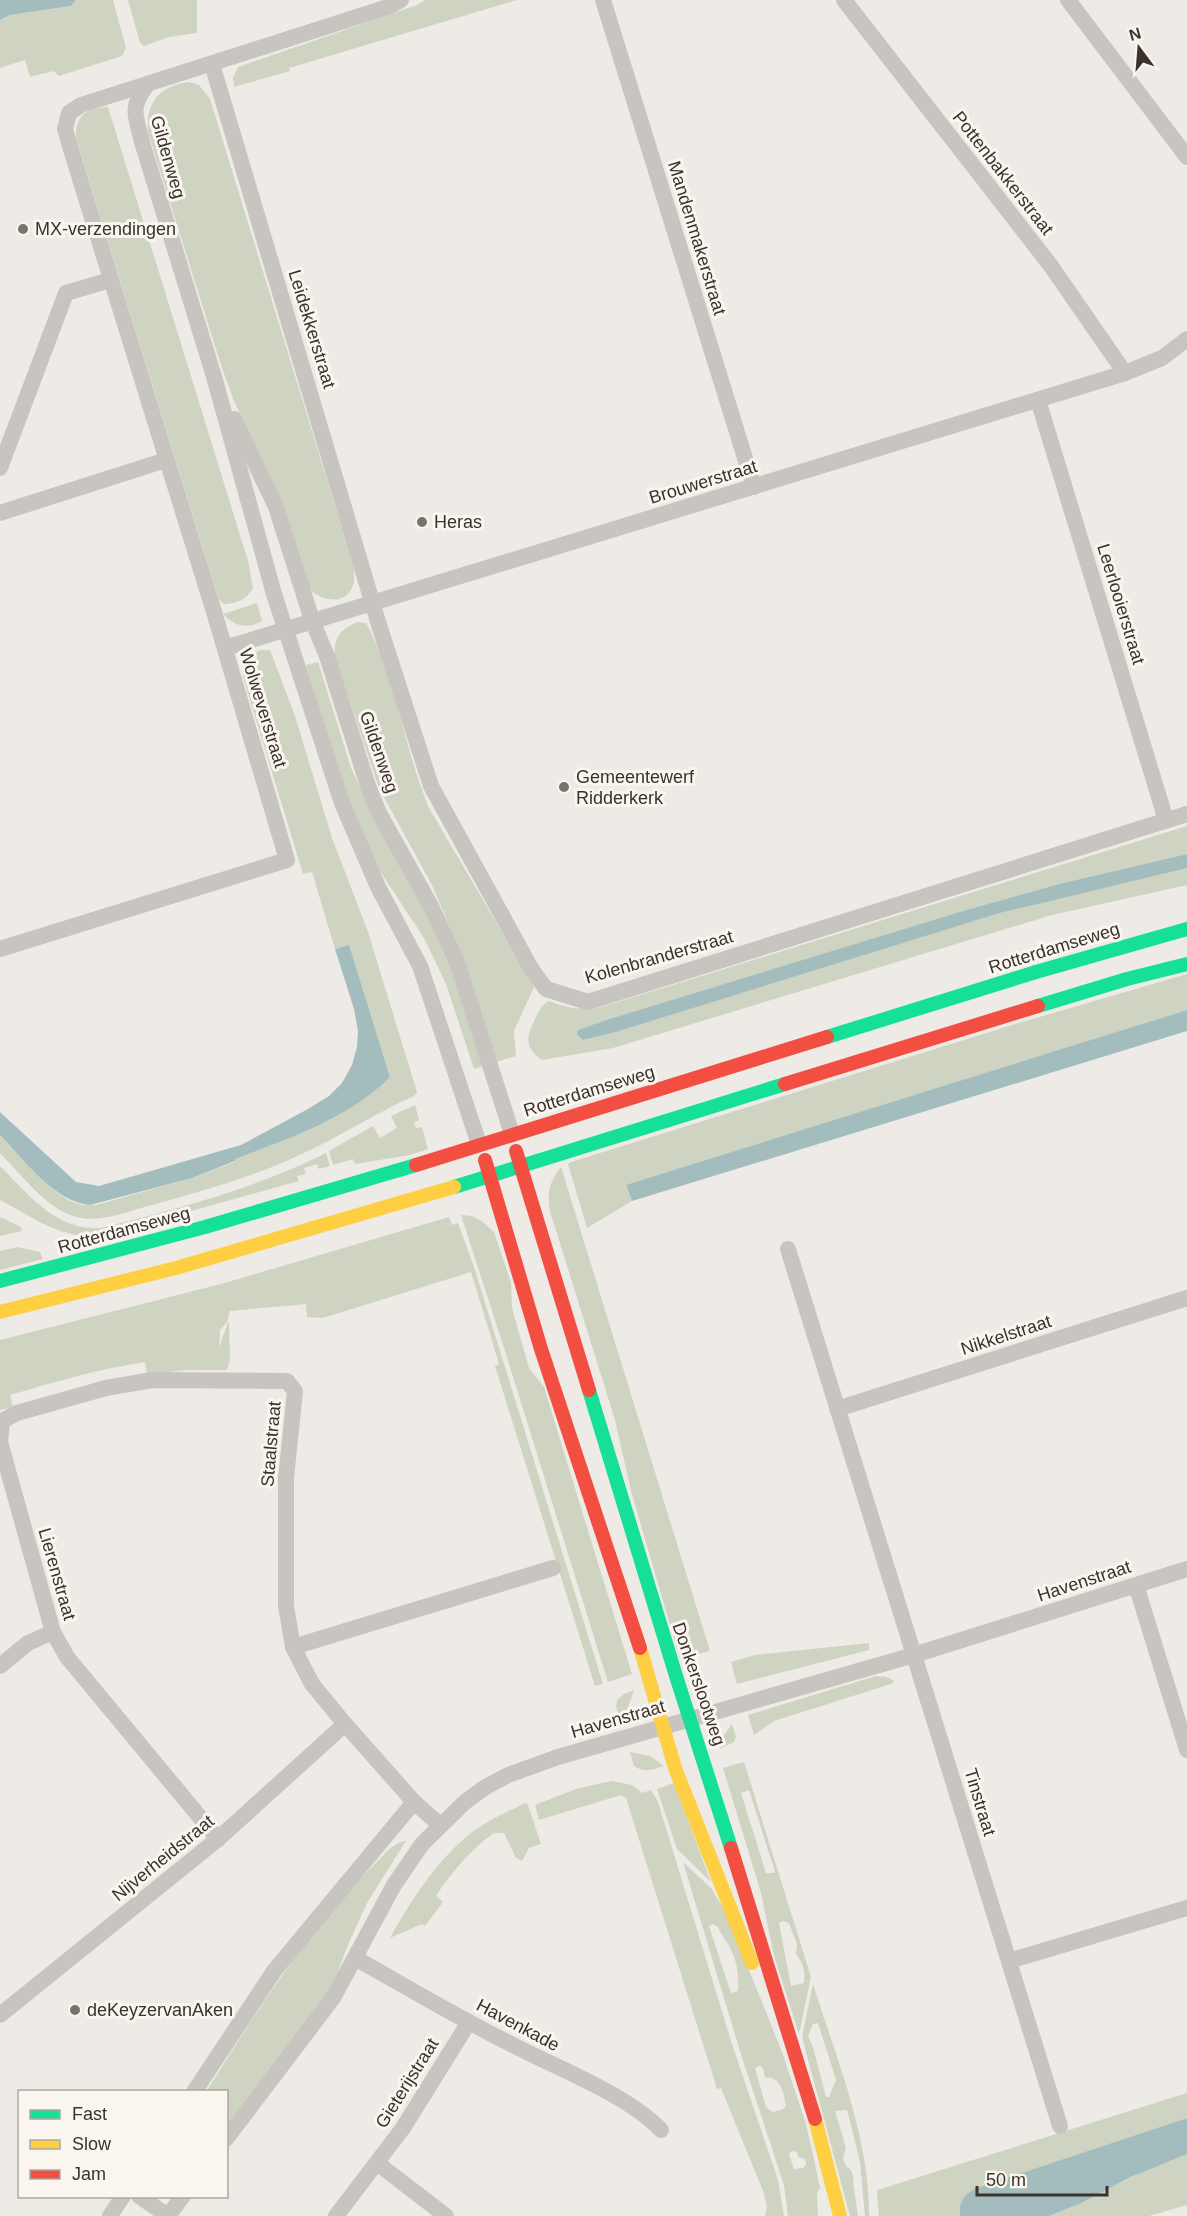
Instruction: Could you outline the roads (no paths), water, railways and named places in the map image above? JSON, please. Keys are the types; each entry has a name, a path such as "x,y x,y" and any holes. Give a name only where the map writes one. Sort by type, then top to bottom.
{"main road":[{"name":"Rotterdamseweg","path":"0,1281 239,1218 1036,972 1187,929"},
{"path":"0,1312 176,1268 278,1239 1117,982 1187,964"},
{"name":"Donkerslootweg","path":"512,1134 519,1165 672,1664 705,1758 761,1945 798,2056 840,2216"},
{"path":"480,1144 561,1412 689,1806 793,2068 816,2142 826,2192 828,2216"}],"street":[{"name":"Wolweverstraat","path":"0,949 287,860 225,648 65,129 69,113 81,105 388,8 402,0"},
{"name":"Mandenmakerstraat","path":"603,0 754,487"},
{"name":"Pottenbakkerstraat","path":"844,0 1051,266 1125,373"},
{"path":"1068,0 1187,157"},
{"name":"Leidekkerstraat","path":"212,64 373,604"},
{"name":"Gildenweg","path":"147,85 136,99 135,112 215,380 286,631 342,803 378,887 420,966 480,1144"},
{"path":"0,468 66,293 110,280"},
{"name":"Brouwerstraat","path":"225,648 313,623 1125,373 1162,358 1187,339"},
{"name":"Gildenweg","path":"215,380 276,507 313,623 327,656 368,786 379,813 432,908 457,962 512,1134"},
{"name":"Leerlooierstraat","path":"1038,400 1166,820"},
{"path":"0,513 166,460"},
{"name":"Kolenbranderstraat","path":"373,604 431,786 532,970 546,988 588,1002 1187,814"},
{"path":"788,1249 914,1655"},
{"name":"Nikkelstraat","path":"837,1409 1187,1298"},
{"name":"Lierenstraat","path":"152,1380 106,1388 17,1413 2,1421 0,1442 53,1632 67,1658 218,1839"},
{"name":"Staalstraat","path":"152,1380 287,1381 295,1391 286,1478 286,1606 293,1647 312,1684 345,1724 414,1802 441,1825"},
{"path":"293,1647 554,1568"},
{"name":"Havenstraat","path":"228,2136 333,1998 410,1859 465,1802 508,1775 558,1757 914,1655 1187,1569"},
{"path":"1136,1584 1187,1750"},
{"path":"0,1666 28,1643 53,1632"},
{"name":"Tinstraat","path":"914,1655 1060,2127"},
{"name":"Nijverheidstraat","path":"0,2015 218,1839 345,1724"},
{"path":"195,2090 274,1971 414,1802"},
{"path":"1009,1961 1187,1908"},
{"name":"Havenkade","path":"355,1958 469,2022 606,2092 648,2117 661,2130"},
{"name":"Gieterijstraat","path":"336,2216 404,2128 469,2022"},
{"path":"377,2163 446,2216"},
{"path":"110,2216 122,2198"},
{"path":"142,2198 168,2216 182,2198"}],"water":[{"path":"0,0 76,0 71,6 10,15 0,20"},
{"path":"1187,854 1187,868 1000,913 616,1032 583,1040 577,1034 578,1030 606,1020 966,910 1063,883"},
{"path":"349,945 390,1077 356,1105 337,1116 192,1178 90,1205 77,1202 52,1188 0,1135 0,1112 76,1182 99,1186 241,1145 308,1109 329,1096 342,1083 352,1065 357,1047 358,1031 354,1009 335,949"},
{"path":"1187,1010 1187,1031 632,1201 626,1185"},
{"path":"1187,2118 1187,2154 1131,2177 1081,2203 1049,2216 960,2216 963,2199 977,2188"}],"place":[{"name":"MX-verzendingen","path":"23,229"},
{"name":"Heras","path":"422,522"},
{"name":"Gemeentewerf Ridderkerk","path":"564,787"},
{"name":"deKeyzervanAken","path":"75,2010"}]}
